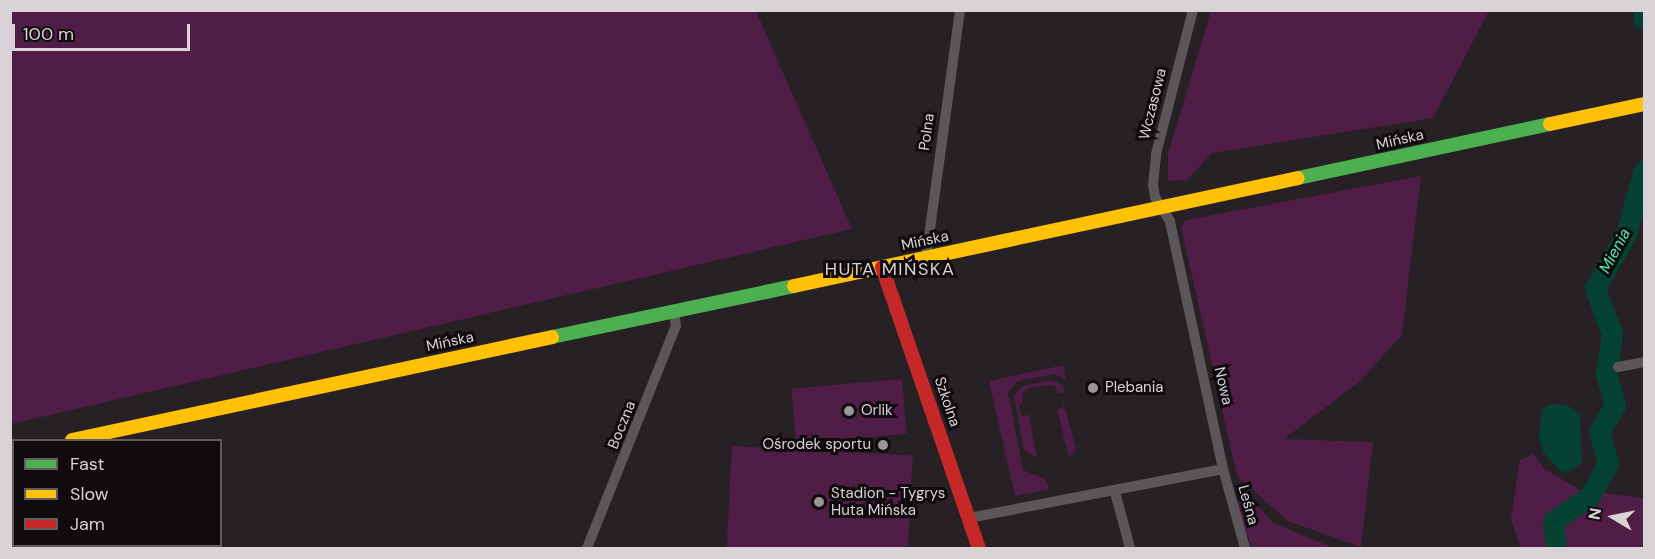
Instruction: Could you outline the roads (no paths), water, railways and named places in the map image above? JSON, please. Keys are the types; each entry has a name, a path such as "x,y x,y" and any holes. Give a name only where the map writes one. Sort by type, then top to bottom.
{"main road":[{"name":"Mińska","path":"81,439 926,258 1161,205 1642,105"},
{"name":"Szkolna","path":"882,267 979,549"}],"street":[{"name":"Polna","path":"926,258 960,10"},
{"name":"Wczasowa","path":"1161,205 1153,185 1156,154 1193,10"},
{"name":"Nowa","path":"1161,205 1167,213 1190,305 1223,469"},
{"name":"Boczna","path":"587,549 676,326 674,312"},
{"path":"1618,367 1644,362"},
{"path":"969,518 1115,492 1223,469"},
{"name":"Leśna","path":"1223,469 1245,549"},
{"path":"1115,492 1130,549"}],"waterway":[{"name":"Mienia","path":"1644,10 1644,19"},
{"name":"Mienia","path":"1556,548 1553,521 1590,496 1608,463 1599,432 1615,405 1606,374 1612,334 1595,288 1626,234 1644,170"}],"place":[{"name":"Plebania","path":"1093,388"},
{"name":"Orlik","path":"849,411"},
{"name":"Ośrodek sportu","path":"883,445"},
{"name":"Stadion - Tygrys Huta Mińska","path":"819,502"}],"district":[{"name":"HUTA MIŃSKA","path":"890,269"}]}
